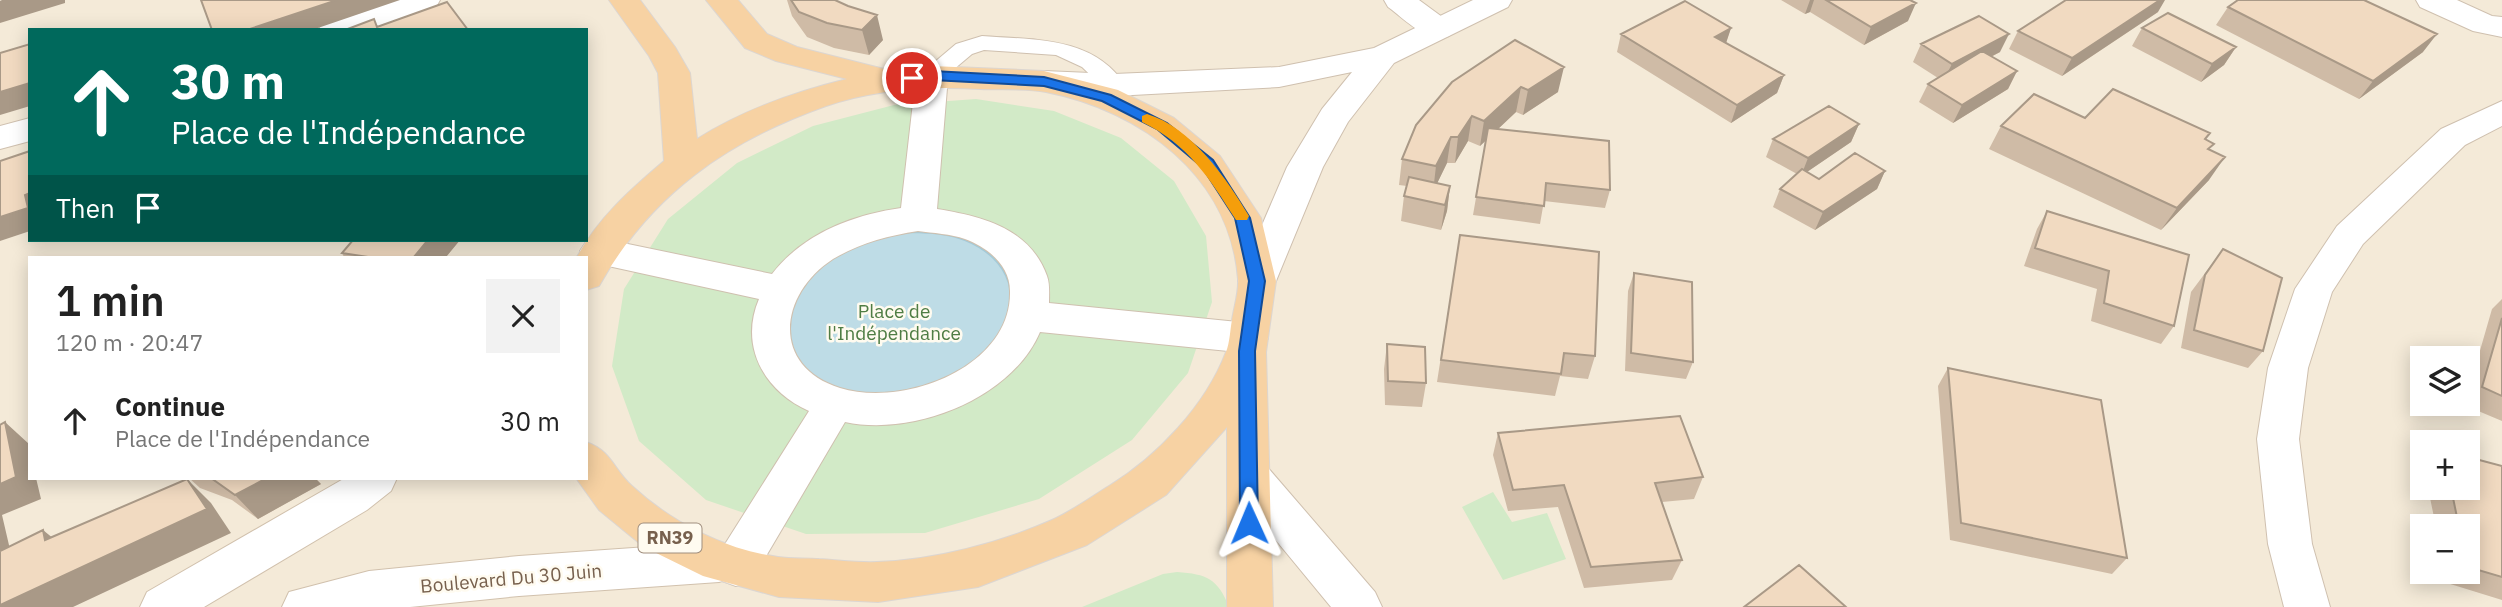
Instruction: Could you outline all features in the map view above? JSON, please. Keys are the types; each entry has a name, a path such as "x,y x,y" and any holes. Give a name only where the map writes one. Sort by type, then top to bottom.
{"highway":[{"path":"624,0 664,54 674,73 682,165"},
{"path":"721,0 756,41 787,54 892,80"},
{"path":"593,264 636,205 682,165 724,138 770,115 818,97 892,80 932,75 1044,81 1107,98 1162,126 1208,164 1243,218 1257,281 1248,344 1250,607"},
{"path":"792,592 978,567 1071,532 1151,482 1209,422 1248,344"},
{"name":"RN39","path":"588,462 614,497 660,534 792,592"}],"street":[{"path":"340,28 425,0"},
{"path":"1399,0 1438,29"},
{"path":"1044,81 1114,85 1279,77 1383,55 1497,0"},
{"path":"2431,0 2493,26 2502,53"},
{"path":"1257,281 1305,167 1334,117 1383,55"},
{"path":"918,218 932,75"},
{"path":"2307,607 2290,544 2278,439 2288,368 2314,289 2350,234 2443,146 2453,137 2502,112"},
{"path":"0,138 28,130"},
{"path":"918,218 948,219 974,226 997,238 1014,253 1027,272 1032,293 1030,316 1020,340 1003,361 978,380 949,396 917,406 883,410 850,408 821,400 797,385 780,367 771,345 769,323 781,290 808,258 832,242 869,226 918,218"},
{"path":"593,264 781,290"},
{"path":"1030,316 1248,344"},
{"path":"728,564 835,403"},
{"path":"1248,475 1359,607"},
{"path":"163,607 352,497 373,480"},
{"name":"Boulevard Du 30 Juin","path":"305,607 369,591 519,576 728,564"}],"lane":[{"path":"932,75 964,49 982,43 1060,48 1090,62 1114,85"}],"shaded area":[{"path":"0,0 2502,0 2502,607 0,607"}],"green space":[{"name":"Place de l'Indépendance","path":"976,99 1054,111 1121,138 1174,181 1206,236 1212,302 1188,373 1132,440 1039,499 925,533 806,534 706,500 639,441 612,366 624,289 668,219 737,163 813,126 894,105"},
{"path":"1493,492 1512,522 1547,513 1566,559 1503,580 1462,507"},
{"path":"1163,574 1196,574 1216,584 1229,607 1082,607"}],"water":[{"path":"912,232 959,238 981,248 993,258 1009,283 1010,311 1004,326 989,347 970,366 920,391 860,393 845,391 823,382 810,373 794,355 789,340 791,310 800,290 813,274 849,249 891,235"}],"building":[{"path":"201,0 337,0 253,28 211,28"},
{"path":"791,0 835,0 877,15 862,30 827,23 799,12"},
{"path":"1826,0 1910,0 1916,3 1871,27"},
{"path":"2066,0 2160,0 2072,58 2018,31"},
{"path":"2238,0 2364,0 2437,34 2373,81 2228,7"},
{"path":"1685,1 1731,28 1715,37 1784,75 1737,105 1621,34"},
{"path":"447,2 466,28 350,28 374,19 377,27"},
{"path":"2168,13 2236,47 2212,64 2142,28"},
{"path":"1979,16 2009,34 1952,64 1921,44"},
{"path":"1515,40 1564,67 1528,90 1521,87 1484,121 1472,116 1458,137 1451,137 1436,166 1402,159 1416,125 1452,82"},
{"path":"28,45 28,84 0,92 0,53"},
{"path":"1982,51 2017,71 1962,105 1928,84"},
{"path":"2113,89 2210,133 2205,139 2214,144 2208,149 2225,157 2177,208 2001,126 2034,94 2085,118"},
{"path":"1829,106 1859,124 1808,158 1773,139"},
{"path":"1488,128 1609,141 1610,190 1546,183 1544,206 1476,197"},
{"path":"28,152 28,194 25,195 28,208 0,217 0,161"},
{"path":"1855,153 1885,171 1823,212 1780,189 1802,169 1819,179"},
{"path":"1409,177 1450,186 1445,205 1404,196"},
{"path":"2047,211 2189,255 2174,326 2104,303 2109,271 2035,248"},
{"path":"1460,235 1599,252 1595,356 1564,353 1561,374 1441,360"},
{"path":"351,242 426,242 415,256 362,256 342,253"},
{"path":"2223,249 2282,278 2263,351 2194,330 2205,275"},
{"path":"1634,273 1692,282 1693,362 1631,353"},
{"path":"2502,318 2502,396 2482,387"},
{"path":"1387,344 1425,347 1426,383 1388,381"},
{"path":"1948,368 2101,400 2127,558 1961,523"},
{"path":"1680,416 1703,477 1655,483 1682,560 1591,567 1564,485 1513,490 1498,433"},
{"path":"5,422 16,477 0,484 0,425"},
{"path":"2480,460 2502,466 2502,577 2480,571 2480,514 2456,514 2453,500 2480,500"},
{"path":"185,480 188,480 207,509 0,605 0,551 43,530 45,540"},
{"path":"214,480 263,480 235,495"},
{"path":"1799,565 1846,607 1744,607"}],"slow traffic":[{"path":"1147,119 1162,126 1208,164 1242,216"}],"route":[{"path":"912,78 932,75 1044,81 1107,98 1162,126 1208,164 1243,218 1257,281 1247,351 1249,523"}]}
